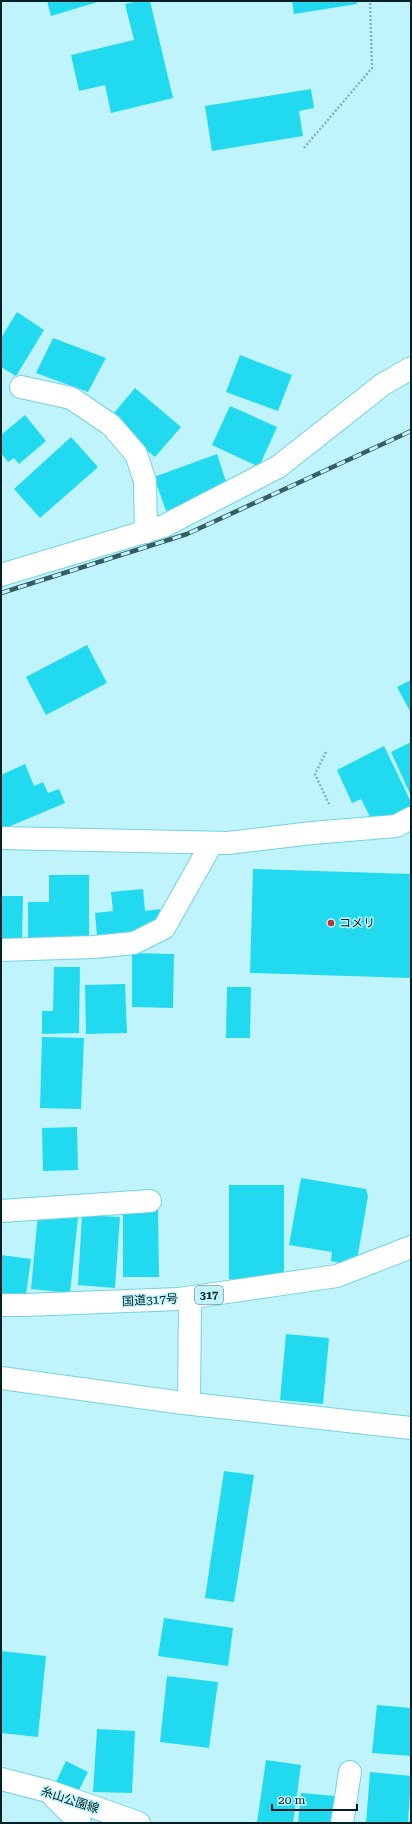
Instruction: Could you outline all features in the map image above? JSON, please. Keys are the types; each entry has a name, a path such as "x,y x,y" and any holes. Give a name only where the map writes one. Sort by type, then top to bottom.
{"main road":[{"path":"1,575 164,526 278,467 382,385 411,368"},
{"path":"22,387 71,398 111,425 136,454 145,480 146,532"},
{"path":"1,838 228,843 341,830 396,826 411,818"},
{"path":"1,950 94,947 134,943 164,928 212,843"},
{"path":"1,1211 150,1201"},
{"name":"国道317号","path":"1,1305 190,1298 337,1276 411,1247"},
{"path":"188,1403 190,1298"},
{"path":"1,1378 188,1403 411,1428"},
{"path":"342,1823 350,1772"},
{"name":"糸山公園線","path":"1,1779 48,1791 139,1823"},
{"path":"48,1791 80,1823"}],"path":[{"path":"304,148 372,68 370,1"},
{"path":"326,752 315,774 341,830"}],"building":[{"path":"47,1 101,1 51,16"},
{"path":"139,1 150,1 173,98 111,113 105,85 79,91 71,55 134,40 125,4"},
{"path":"292,1 356,1 357,4 294,14"},
{"path":"311,89 314,108 299,111 303,136 212,151 205,106"},
{"path":"17,312 44,330 16,376 1,367 1,338"},
{"path":"53,338 106,358 88,392 36,373"},
{"path":"240,355 292,375 278,411 226,392"},
{"path":"135,388 181,427 155,457 109,419"},
{"path":"230,406 277,427 259,467 212,445"},
{"path":"25,415 46,441 19,464 14,458 8,462 1,453 1,435"},
{"path":"71,437 98,467 40,518 14,489"},
{"path":"217,454 228,488 166,511 154,477"},
{"path":"87,645 107,683 46,715 26,677"},
{"path":"411,680 411,713 397,687"},
{"path":"411,742 411,796 391,752"},
{"path":"384,746 411,802 411,807 374,825 361,799 352,803 337,770"},
{"path":"25,764 34,786 43,782 48,793 59,789 65,803 1,830 1,775"},
{"name":"コメリ","path":"253,869 411,874 411,978 250,973"},
{"path":"49,875 89,875 89,943 28,943 28,902 49,902"},
{"path":"143,889 145,911 160,909 162,930 97,936 95,913 113,911 111,892"},
{"path":"1,896 23,896 22,940 1,940"},
{"path":"132,953 174,954 173,1008 132,1007"},
{"path":"54,967 80,967 79,1033 42,1034 42,1011 53,1011"},
{"path":"125,984 127,1033 86,1034 85,985"},
{"path":"227,987 251,987 250,1038 226,1038"},
{"path":"42,1037 84,1038 81,1109 40,1108"},
{"path":"77,1127 78,1170 43,1171 42,1128"},
{"path":"301,1178 366,1189 368,1196 356,1266 331,1261 332,1252 289,1245"},
{"path":"229,1185 284,1185 284,1279 229,1279"},
{"path":"158,1207 159,1277 123,1277 123,1208"},
{"path":"38,1214 78,1218 70,1293 31,1289"},
{"path":"82,1215 120,1217 115,1288 78,1285"},
{"path":"1,1255 31,1259 25,1302 1,1299"},
{"path":"286,1334 329,1338 323,1404 280,1400"},
{"path":"224,1471 254,1475 234,1602 205,1598"},
{"path":"164,1618 233,1628 228,1666 158,1656"},
{"path":"1,1651 46,1656 38,1737 1,1733"},
{"path":"167,1676 218,1682 209,1748 160,1742"},
{"path":"377,1705 411,1708 411,1756 372,1753"},
{"path":"97,1729 135,1731 132,1793 93,1792"},
{"path":"266,1760 301,1765 293,1823 257,1822"},
{"path":"66,1761 88,1772 78,1792 56,1782"},
{"path":"370,1772 411,1776 408,1823 366,1823"},
{"path":"301,1793 335,1796 332,1823 298,1823"}],"railway":[{"path":"1,593 187,534 411,431"}],"place":[{"name":"コメリ","path":"331,923"}]}
